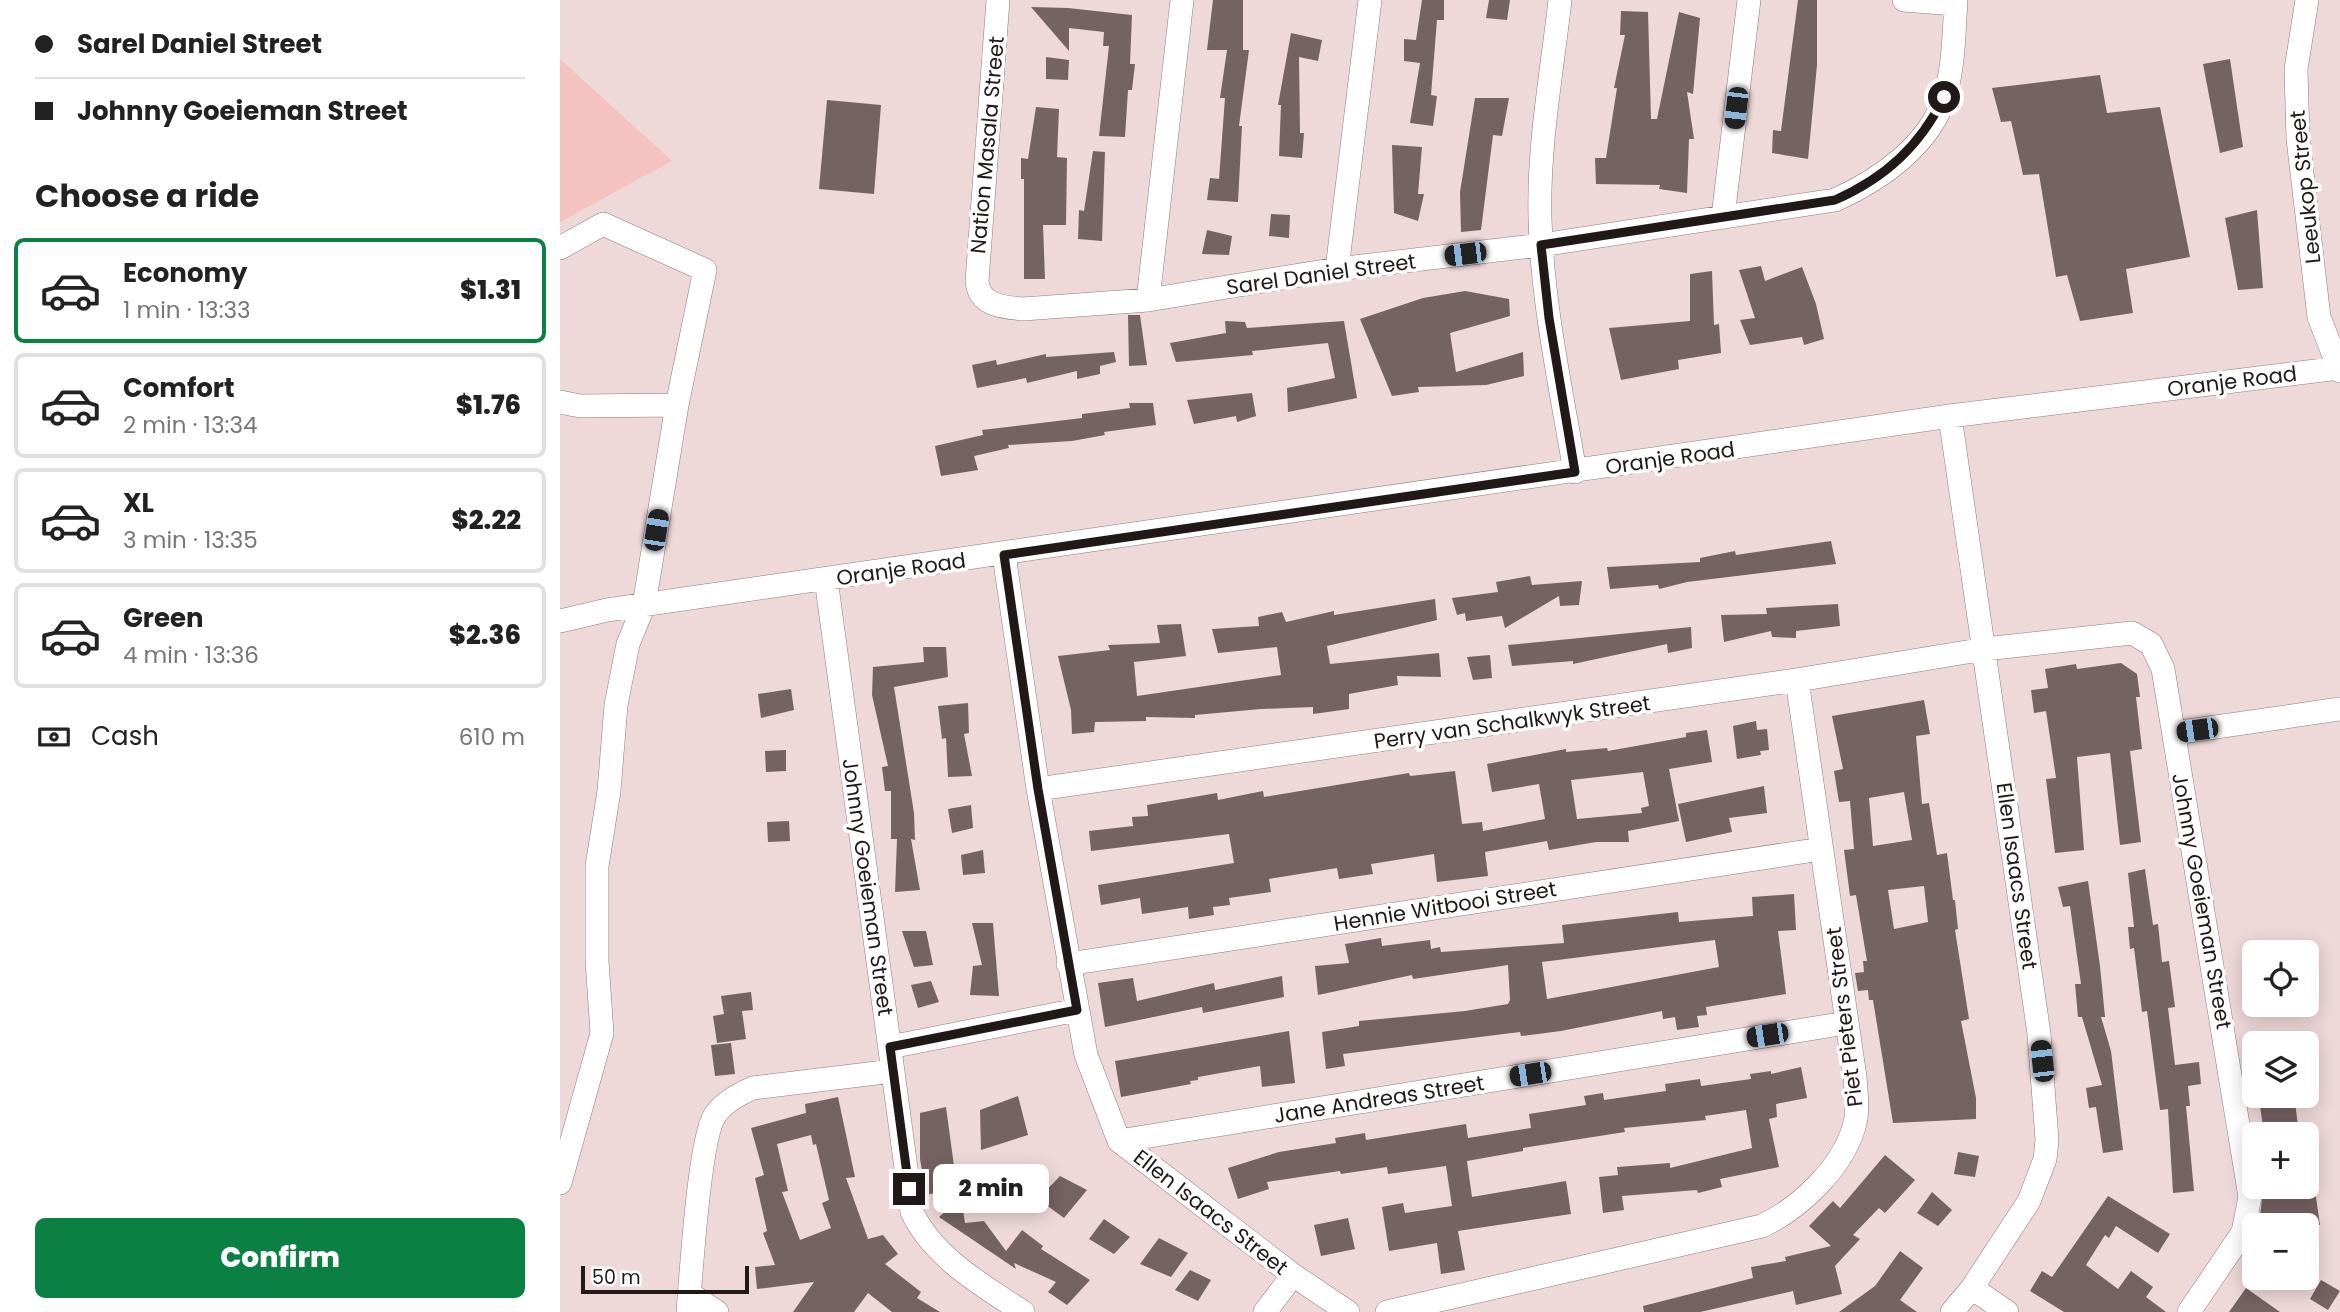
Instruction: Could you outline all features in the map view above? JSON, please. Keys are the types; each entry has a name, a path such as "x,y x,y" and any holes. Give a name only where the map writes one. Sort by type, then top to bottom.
{"street":[{"name":"Nation Masala Street","path":"977,301 978,248 997,0"},
{"path":"1148,300 1182,0"},
{"path":"1337,269 1370,0"},
{"path":"1560,0 1541,172 1541,245 1549,318 1575,472"},
{"path":"1723,217 1749,0"},
{"path":"1904,0 1956,2"},
{"name":"Leeukop Street","path":"2307,0 2296,69 2298,139 2319,317 2340,369"},
{"name":"Sarel Daniel Street","path":"977,301 1023,309 1148,300 1337,269 1541,245 1835,200 1876,179 1905,156 1928,128 1944,97 1952,62 1956,2"},
{"path":"560,248 603,224 705,270 677,405 644,605 628,644 616,705 609,791 597,866 597,961 602,1033 560,1183"},
{"name":"Oranje Road","path":"560,621 644,605 1950,416 2340,369"},
{"path":"560,402 580,406 677,405"},
{"name":"Ellen Isaacs Street","path":"1950,416 2039,1034 2047,1140 2045,1159 2029,1201 1972,1288 1952,1312"},
{"name":"Ellen Isaacs Street","path":"1004,555 1038,789 1077,1010 1086,1055 1119,1141 1293,1275 1349,1312"},
{"name":"Johnny Goeieman Street","path":"826,579 912,1212 936,1247 956,1265 1023,1312"},
{"name":"Johnny Goeieman Street","path":"1984,649 2132,633 2151,645 2159,659 2174,733 2250,1197 2243,1232 2189,1312"},
{"name":"Perry van Schalkwyk Street","path":"1038,789 1797,680 1984,649"},
{"name":"Piet Pieters Street","path":"1387,1312 1762,1226 1800,1204 1816,1187 1854,1128 1855,1077 1797,680"},
{"path":"2174,733 2340,709"},
{"name":"Hennie Witbooi Street","path":"1068,964 1821,849"},
{"path":"890,1047 1077,1010"},
{"name":"Jane Andreas Street","path":"1119,1141 1846,1023"},
{"path":"717,1312 689,1303 706,1144 714,1116 724,1105 753,1088 893,1072"},
{"path":"1265,1312 1293,1275"},
{"path":"1972,1288 2007,1312"}],"shaded area":[{"path":"560,59 672,161 560,222"}],"building":[{"path":"1213,0 1243,0 1243,50 1249,50 1239,126 1242,126 1238,202 1207,200 1210,178 1219,179 1225,98 1220,98 1227,50 1207,50"},
{"path":"1422,0 1444,0 1444,20 1437,20 1431,95 1437,96 1433,126 1410,123 1420,63 1404,61 1404,39 1416,40"},
{"path":"1489,0 1510,0 1507,20 1486,18"},
{"path":"1798,0 1817,0 1817,65 1808,159 1772,153 1773,130 1781,131"},
{"path":"1031,7 1132,15 1130,64 1135,64 1132,90 1128,90 1125,137 1099,136 1109,46 1103,46 1104,32 1069,28 1069,51"},
{"path":"1621,11 1648,12 1651,119 1657,119 1679,12 1700,18 1693,94 1687,92 1694,139 1689,139 1687,193 1659,189 1660,185 1596,184 1595,158 1606,158 1617,88 1614,88 1625,35 1620,35"},
{"path":"1291,33 1322,40 1318,61 1299,57 1300,133 1304,133 1302,158 1279,156 1281,105 1278,105"},
{"path":"1046,57 1069,60 1068,80 1046,79"},
{"path":"2230,59 2243,147 2220,153 2203,64"},
{"path":"2100,75 2107,113 2160,107 2190,257 2126,269 2133,313 2080,321 2067,275 2056,277 2039,174 2023,175 2011,121 2001,122 1992,88"},
{"path":"1475,98 1509,98 1502,136 1493,135 1481,230 1461,232 1460,192"},
{"path":"827,100 881,105 874,194 819,189"},
{"path":"1036,107 1059,109 1057,157 1067,158 1066,225 1043,225 1045,279 1024,279 1024,179 1021,179 1021,158 1028,159"},
{"path":"1392,145 1422,147 1418,194 1424,194 1418,221 1394,213"},
{"path":"1093,151 1105,152 1102,241 1078,239 1079,210 1084,211"},
{"path":"2257,210 2263,288 2238,290 2225,218"},
{"path":"1271,214 1290,215 1289,238 1269,236"},
{"path":"1207,230 1232,236 1229,255 1202,254"},
{"path":"1761,266 1765,281 1802,267 1816,304 1824,339 1804,345 1802,337 1750,345 1740,320 1755,318 1739,270"},
{"path":"1712,271 1714,325 1719,324 1721,353 1678,360 1679,369 1621,380 1609,328 1690,321 1690,274"},
{"path":"1465,291 1509,299 1510,316 1450,333 1456,372 1523,352 1524,376 1486,385 1418,387 1419,392 1392,396 1360,319 1423,298"},
{"path":"1128,315 1140,315 1147,365 1129,366"},
{"path":"1225,321 1245,322 1247,328 1344,321 1357,398 1288,412 1287,388 1335,378 1328,343 1252,351 1253,355 1176,362 1170,343 1226,333"},
{"path":"1114,352 1116,362 1100,366 1100,374 1077,379 1077,371 1027,383 1026,378 977,388 972,365 996,360 997,365 1046,354 1046,357"},
{"path":"1252,393 1256,416 1237,422 1236,416 1194,424 1187,400"},
{"path":"1129,403 1153,403 1156,425 1104,432 1105,435 1072,441 1008,445 1009,448 974,456 978,470 941,476 935,446 983,435 982,430 1082,418 1082,414 1130,408"},
{"path":"1831,541 1836,564 1687,582 1659,589 1658,585 1610,589 1607,567 1700,562 1700,558 1735,551 1736,555"},
{"path":"1530,576 1532,585 1582,581 1579,605 1560,606 1559,596 1505,628 1502,616 1466,621 1465,613 1457,615 1452,598 1498,592 1496,582"},
{"path":"1435,599 1437,620 1327,646 1330,664 1439,653 1441,677 1397,676 1398,685 1349,694 1349,709 1313,714 1313,707 1195,715 1195,718 1146,717 1146,721 1095,722 1094,732 1072,734 1071,710 1058,656 1110,650 1108,645 1160,643 1157,625 1181,624 1186,656 1134,662 1137,696 1281,675 1277,647 1218,653 1212,629 1259,626 1258,617 1282,612 1286,622 1334,611 1334,615"},
{"path":"1838,604 1840,626 1796,631 1796,638 1772,637 1771,631 1724,642 1721,615 1767,614 1766,608"},
{"path":"1691,627 1692,648 1668,653 1667,644 1573,664 1573,661 1512,666 1508,645"},
{"path":"923,647 946,647 948,677 894,687 914,813 915,840 911,839 920,890 895,892 897,839 891,839 891,791 885,791 882,767 888,766 872,695 873,667 924,662"},
{"path":"1490,655 1492,678 1473,680 1467,657"},
{"path":"2121,663 2137,674 2140,697 2136,697 2142,749 2130,751 2141,842 2120,845 2110,753 2077,757 2084,850 2055,853 2046,779 2056,778 2046,711 2034,713 2031,690 2048,688 2045,669 2076,664 2077,669"},
{"path":"791,689 794,710 761,718 758,694"},
{"path":"1924,700 1930,734 1916,736 1922,804 1929,803 1937,855 1947,853 1955,900 1958,929 1955,930 1969,1019 1961,1021 1976,1098 1976,1119 1893,1123 1873,1000 1869,1000 1868,990 1858,991 1855,973 1864,972 1863,961 1867,961 1856,895 1850,896 1844,850 1854,849 1850,801 1839,802 1834,771 1843,769 1832,716","holes":["1904,792 1912,840 1873,846 1869,798","1924,886 1928,922 1894,929 1888,890"]},
{"path":"968,703 969,733 964,734 972,776 948,777 946,738 942,739 938,706"},
{"path":"1756,721 1757,730 1767,729 1769,750 1760,751 1761,755 1737,759 1733,726"},
{"path":"1707,730 1712,762 1669,769 1679,821 1628,831 1629,842 1596,842 1549,850 1547,841 1485,852 1488,876 1437,882 1434,854 1371,864 1373,874 1339,879 1337,868 1269,879 1271,892 1229,898 1230,905 1213,907 1214,915 1189,919 1188,907 1142,914 1140,898 1101,905 1098,885 1234,863 1229,834 1091,851 1089,831 1133,826 1132,817 1148,816 1147,805 1217,793 1218,800 1263,791 1264,797 1409,773 1410,776 1455,771 1462,824 1482,822 1483,831 1545,819 1539,784 1492,792 1487,764 1566,749 1566,752 1607,748 1608,751 1686,737 1686,733","holes":["1643,772 1649,806 1641,808 1642,813 1577,819 1571,780"]},
{"path":"786,750 786,771 766,772 765,751"},
{"path":"1764,786 1767,813 1729,818 1732,832 1686,842 1678,804"},
{"path":"971,805 973,828 952,833 948,809"},
{"path":"789,821 790,841 768,842 767,822"},
{"path":"983,850 985,873 963,875 961,855"},
{"path":"2145,869 2153,925 2158,924 2162,962 2169,961 2175,1007 2168,1008 2175,1065 2199,1062 2201,1084 2188,1086 2190,1106 2186,1106 2194,1191 2173,1193 2168,1109 2160,1110 2147,1011 2142,1012 2134,948 2130,949 2128,927 2134,927 2128,873"},
{"path":"2088,881 2105,1017 2101,1017 2111,1051 2123,1150 2103,1153 2096,1107 2089,1108 2086,1088 2102,1085 2082,1017 2078,1017 2075,984 2081,984 2070,906 2063,907 2058,887"},
{"path":"1794,894 1796,930 1778,931 1786,994 1706,1007 1707,1015 1697,1016 1699,1027 1677,1030 1675,1017 1663,1019 1662,1011 1561,1031 1521,1036 1520,1032 1343,1054 1345,1066 1326,1069 1322,1032 1359,1026 1359,1021 1465,1011 1508,1004 1510,1000 1508,965 1413,979 1412,975 1318,995 1315,966 1349,963 1345,944 1381,938 1382,946 1430,940 1431,949 1440,947 1441,952 1564,943 1562,925 1678,912 1679,922 1753,916 1752,897","holes":["1715,940 1719,967 1547,999 1542,962"]},
{"path":"972,923 993,923 999,996 970,995 973,966 982,965"},
{"path":"902,931 926,931 933,965 914,967"},
{"path":"1282,976 1284,997 1203,1013 1202,1007 1105,1027 1098,983 1133,978 1137,1001 1214,983 1215,990"},
{"path":"931,981 939,1002 918,1008 911,985"},
{"path":"751,992 753,1010 742,1011 746,1039 717,1043 713,1016 724,1014 721,996"},
{"path":"1289,1031 1295,1083 1262,1087 1260,1066 1198,1077 1198,1080 1190,1081 1191,1084 1121,1097 1115,1061"},
{"path":"731,1043 735,1074 715,1076 711,1045"},
{"path":"1801,1067 1807,1098 1776,1104 1777,1117 1769,1119 1779,1167 1720,1179 1722,1187 1698,1193 1697,1190 1622,1196 1624,1210 1603,1213 1599,1177 1618,1175 1617,1167 1670,1163 1670,1168 1752,1148 1746,1110 1705,1116 1706,1120 1624,1128 1625,1132 1523,1148 1523,1151 1467,1161 1472,1197 1566,1181 1571,1214 1458,1231 1465,1270 1441,1274 1437,1243 1389,1251 1382,1207 1403,1203 1405,1213 1452,1206 1446,1166 1388,1174 1387,1167 1341,1174 1340,1171 1267,1182 1269,1189 1238,1199 1228,1168 1279,1152 1336,1143 1335,1138 1365,1133 1366,1140 1466,1124 1468,1138 1531,1128 1529,1114 1586,1105 1584,1096 1603,1093 1604,1100 1666,1091 1665,1084 1700,1079 1701,1086 1751,1079 1750,1074 1771,1071 1771,1074"},
{"path":"1018,1096 1028,1135 981,1150 980,1110"},
{"path":"838,1097 855,1177 846,1178 868,1239 883,1235 898,1254 885,1264 921,1292 917,1298 940,1312 892,1312 868,1293 854,1312 793,1312 814,1282 757,1289 755,1267 775,1265 763,1233 767,1231 755,1178 764,1175 751,1128 806,1113 805,1104","holes":["811,1135 813,1145 816,1144 829,1200 822,1203 831,1228 800,1240 782,1192 788,1191 777,1144"]},
{"path":"946,1107 957,1188 926,1195 920,1159 920,1113"},
{"path":"2260,1108 2296,1108 2298,1122 2262,1122"},
{"path":"1958,1152 1979,1156 1975,1177 1954,1174"},
{"path":"1885,1155 1915,1180 1885,1213 1879,1208 1853,1235 1860,1239 1835,1266 1842,1294 1796,1305 1793,1291 1700,1312 1644,1312 1643,1306 1753,1278 1751,1267 1786,1261 1785,1257 1831,1246 1809,1226 1833,1201 1840,1208"},
{"path":"1060,1176 1087,1190 1064,1218 1038,1199"},
{"path":"1932,1192 1952,1210 1938,1226 1917,1213"},
{"path":"2108,1196 2170,1234 2158,1253 2116,1226 2109,1238 2105,1235 2086,1265 2118,1289 2131,1271 2153,1287 2146,1297 2166,1312 2064,1312 2030,1291 2042,1271 2052,1277"},
{"path":"961,1197 965,1223 984,1221 1006,1251 1022,1230 1043,1246 1041,1249 1090,1280 1067,1305 1048,1292 1056,1282 1014,1263 1016,1269 939,1217"},
{"path":"2262,1199 2316,1199 2318,1213 2260,1213"},
{"path":"1348,1218 1355,1249 1321,1256 1314,1225"},
{"path":"1104,1219 1130,1237 1114,1254 1089,1239"},
{"path":"1159,1238 1188,1253 1171,1277 1140,1264"},
{"path":"1900,1251 1923,1268 1900,1300 1917,1312 1839,1312 1875,1286"},
{"path":"1190,1270 1211,1280 1198,1301 1175,1290"},
{"path":"2321,1280 2340,1291 2328,1310 2310,1299 2315,1290 2319,1290"},
{"path":"2245,1290 2249,1290 2280,1312 2229,1312"}],"route":[{"path":"909,1189 890,1047 1077,1010 1038,789 1004,555 1575,472 1549,318 1541,245 1835,200 1876,179 1905,156 1928,128 1944,97"}]}
